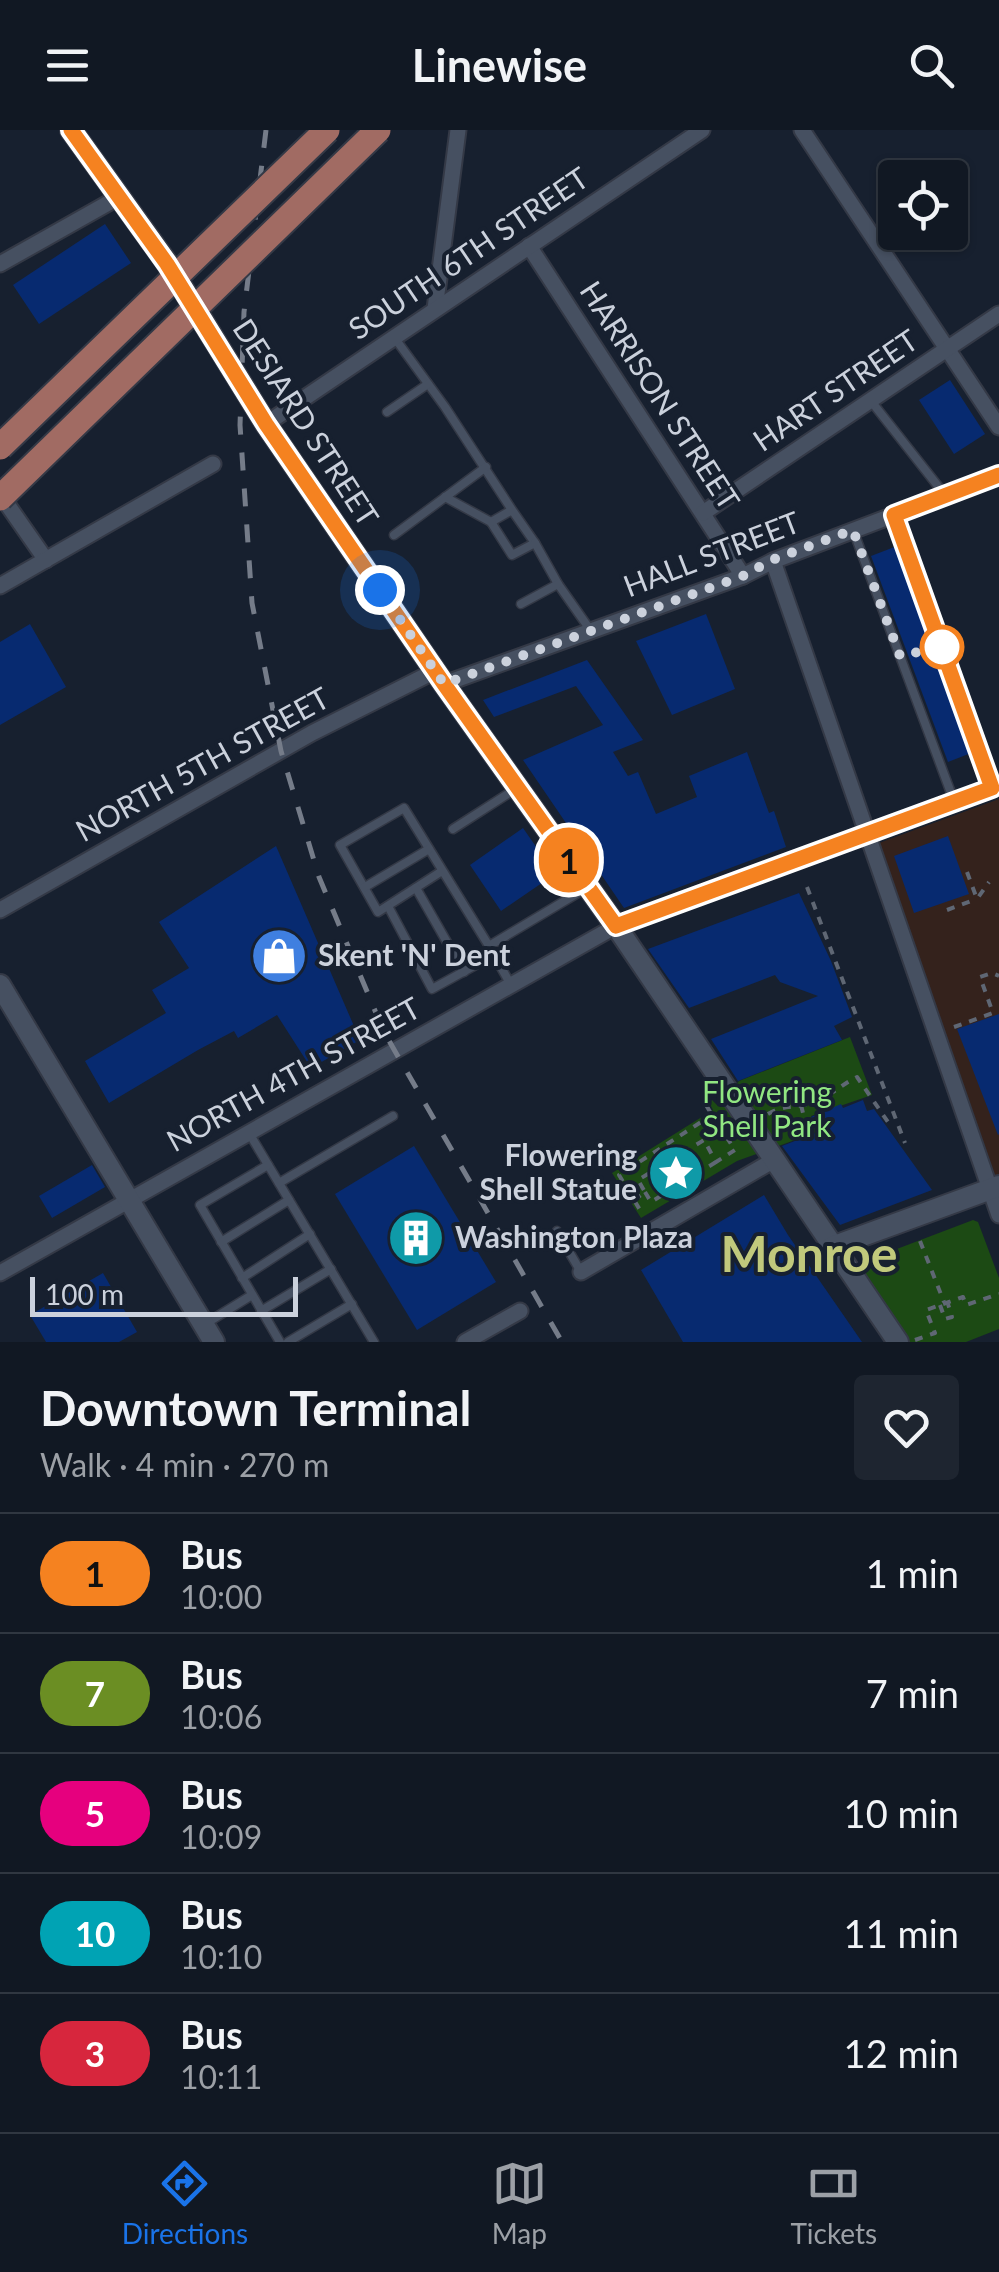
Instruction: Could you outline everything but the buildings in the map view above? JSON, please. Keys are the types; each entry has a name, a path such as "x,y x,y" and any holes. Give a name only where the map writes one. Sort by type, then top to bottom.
{"main road":[{"path":"0,447 327,130"},
{"path":"0,496 378,130"}],"street":[{"name":"DESIARD STREET","path":"72,130 167,264 266,424 616,926 898,1342"},
{"path":"435,309 458,130"},
{"name":"SOUTH 6TH STREET","path":"266,424 702,130"},
{"path":"802,130 999,427"},
{"path":"0,264 119,196"},
{"name":"HARRISON STREET","path":"529,246 743,576"},
{"name":"HART STREET","path":"703,514 999,314"},
{"path":"0,586 213,464"},
{"name":"HALL STREET","path":"440,678 591,631 743,576 772,560 999,475"},
{"path":"0,496 46,560"},
{"path":"772,560 995,1188 999,1215"},
{"name":"NORTH 5TH STREET","path":"0,910 312,733 440,678"},
{"name":"NORTH 4TH STREET","path":"0,1273 616,926 996,786"},
{"path":"0,985 209,1334"},
{"path":"581,1272 774,1160"},
{"path":"832,1248 995,1188"},
{"path":"466,1342 520,1311"}],"lane":[{"path":"394,337 486,467 591,631"},
{"path":"387,412 428,384"},
{"path":"870,401 946,495"},
{"path":"394,535 486,467"},
{"path":"445,497 491,522 512,555 535,543"},
{"path":"491,522 512,510"},
{"path":"894,515 996,786"},
{"path":"853,530 954,801"},
{"path":"520,604 558,584"},
{"path":"453,829 517,788"},
{"path":"442,870 378,912 340,844 404,808 429,849 442,870 491,950 511,984"},
{"path":"364,887 429,849"},
{"path":"388,906 432,990 588,887"},
{"path":"416,888 464,972"},
{"path":"279,1183 394,1116"},
{"path":"249,1133 374,1342"},
{"path":"268,1165 200,1206 280,1342"},
{"path":"221,1242 290,1200"},
{"path":"557,1231 581,1272"},
{"path":"242,1278 310,1234"},
{"path":"261,1311 331,1270"},
{"path":"209,1334 252,1295"},
{"path":"288,1342 352,1304"}],"path":[{"path":"968,872 977,899"},
{"path":"948,910 977,899 989,882"},
{"path":"806,887 905,1143"},
{"path":"954,1027 993,1013 980,977 992,973 999,976"},
{"path":"764,1117 782,1106 821,1100 858,1077 888,1122 895,1119"},
{"path":"816,1087 824,1109"},
{"path":"706,1105 736,1150 651,1202 638,1180 704,1140 716,1162"},
{"path":"801,1105 805,1121 811,1123"},
{"path":"643,1215 618,1175 712,1115"},
{"path":"663,1148 670,1161"},
{"path":"634,1200 645,1192"},
{"path":"920,1241 944,1304"},
{"path":"911,1342 935,1333 926,1310 963,1297 966,1306 999,1294"}],"shaded area":[{"path":"999,799 999,1187 879,843"}],"green space":[{"name":"Flowering Shell Park","path":"850,1037 872,1095 811,1116 817,1132 737,1161 641,1218 612,1173 713,1110 709,1102 712,1100 718,1106 739,1081"},
{"path":"973,1220 978,1222 999,1278 999,1329 966,1342 906,1342 859,1268 860,1263"}],"railway":[{"path":"266,130 244,312 240,425 252,603 281,751 319,877 384,1032 562,1342"}],"bus line":[{"name":"1","path":"71,130 167,264 266,424 444,684 616,926 992,788 894,515 999,475"}],"place":[{"name":"Skent 'N' Dent","path":"279,956"},
{"name":"Flowering Shell Statue","path":"676,1173"},
{"name":"Washington Plaza","path":"416,1238"}],"district":[{"name":"Monroe","path":"809,1254"}],"route":[{"path":"380,590 444,684 743,576 772,560 853,530 900,656 942,647"}]}
